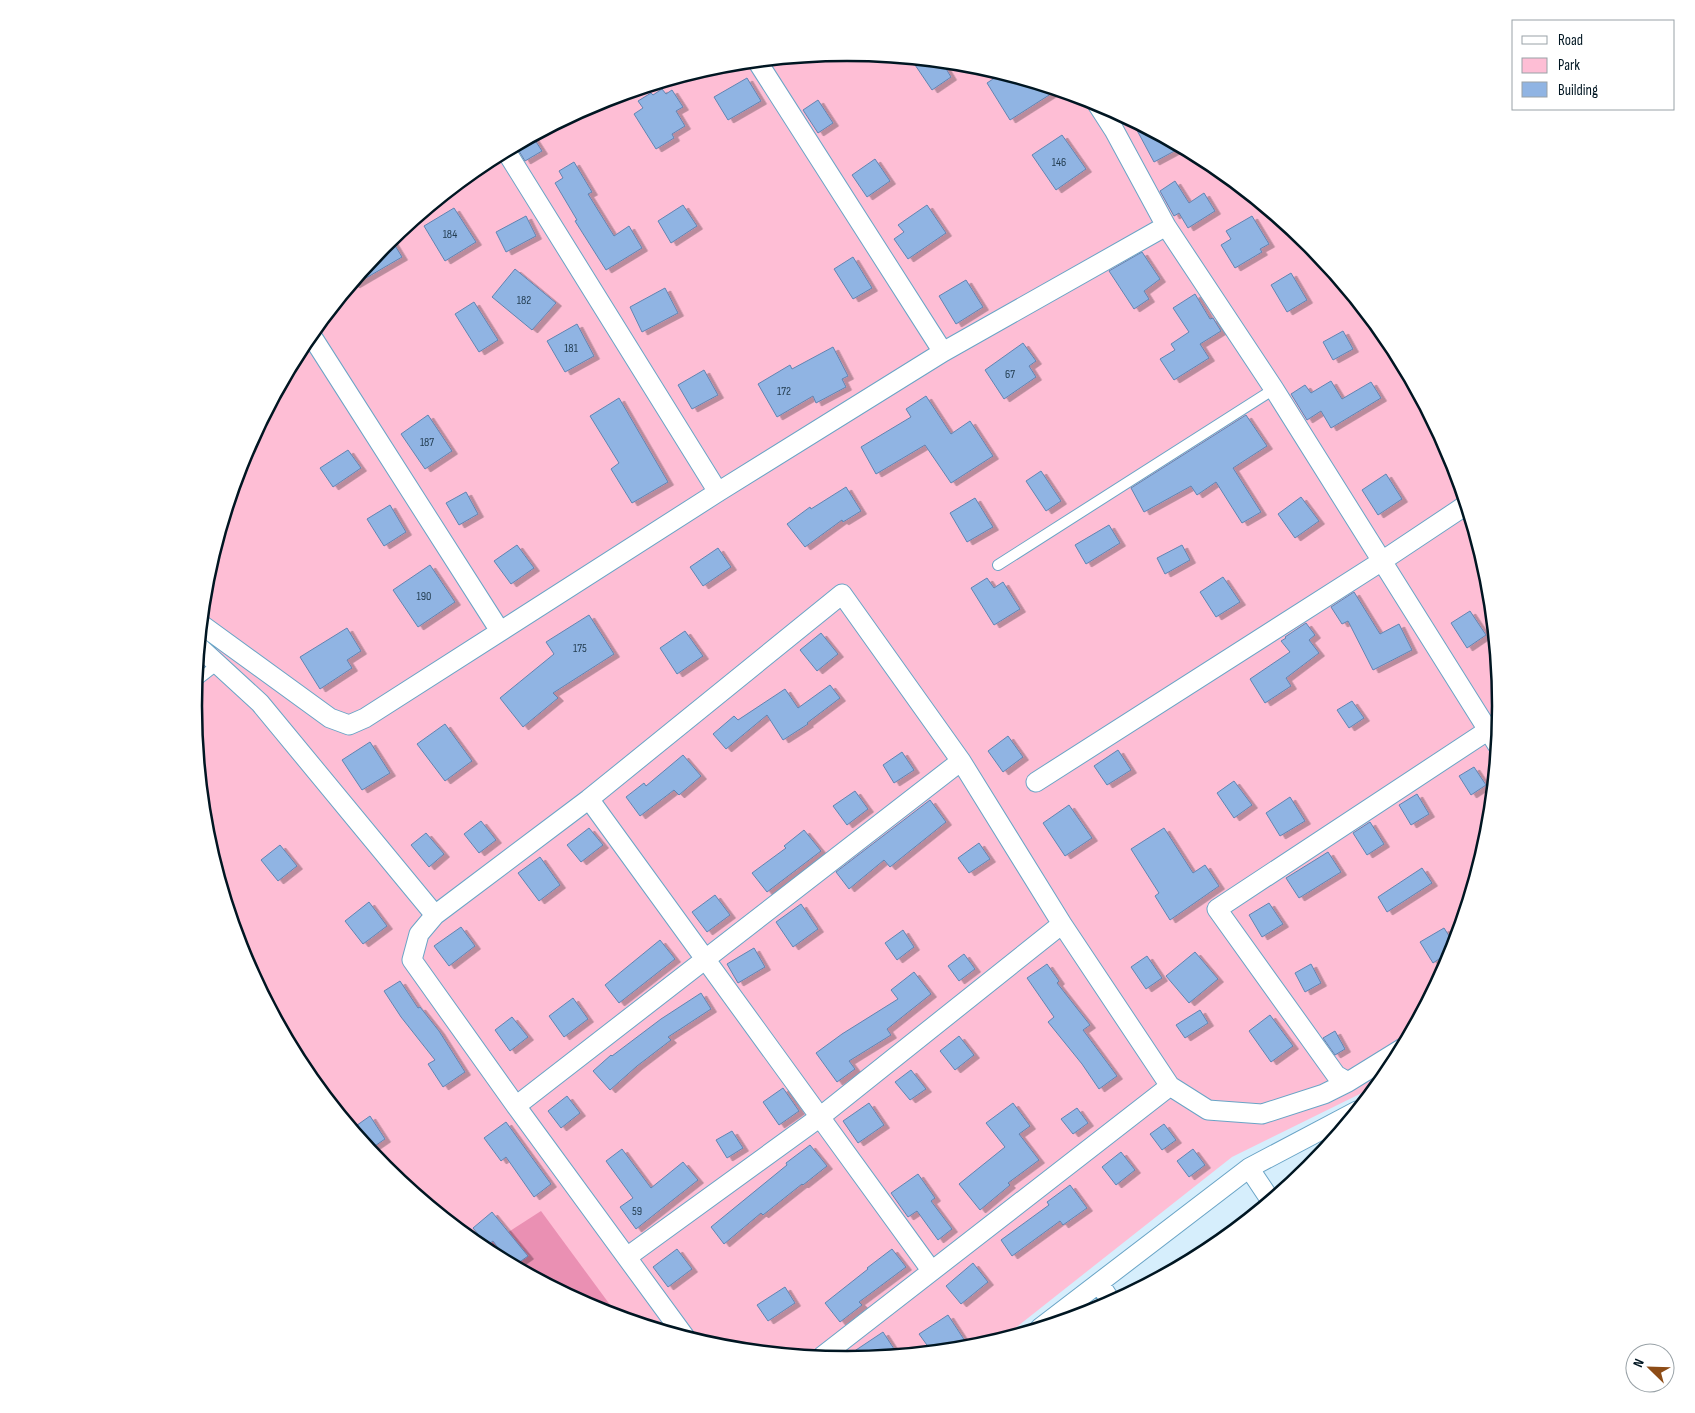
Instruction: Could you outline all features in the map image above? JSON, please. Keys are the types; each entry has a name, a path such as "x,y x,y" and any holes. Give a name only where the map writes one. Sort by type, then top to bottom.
{"street":[{"path":"761,67 943,352"},
{"path":"1104,115 1166,226 1274,389 1492,737"},
{"path":"510,157 718,492"},
{"path":"207,629 330,718 349,725 365,718 718,492 943,352 1166,226"},
{"path":"316,342 500,631"},
{"path":"1036,782 1382,561 1462,508"},
{"path":"680,1330 412,960 419,934 435,915 589,799 842,594 961,761 1062,924 1170,1086 1208,1110 1262,1114 1324,1094 1348,1082 1389,1057"},
{"path":"205,652 260,703 435,915"},
{"path":"1348,1082 1336,1075 1217,909 1487,731"},
{"path":"516,1106 961,761"},
{"path":"589,799 931,1270"},
{"path":"627,1257 820,1117 1062,924"},
{"path":"829,1351 1170,1086"},
{"path":"1052,1319 1248,1168 1344,1118"},
{"path":"1248,1168 1268,1196"},
{"path":"1099,1283 1108,1297"}],"lane":[{"path":"998,565 1274,389"},
{"path":"203,675 218,664"}],"green space":[{"path":"848,61 890,63 932,67 1015,83 1055,95 1133,128 1206,170 1240,195 1273,221 1333,281 1384,348 1406,384 1444,460 1459,499 1471,539 1487,622 1493,706 1487,791 1471,874 1459,914 1426,992 1384,1065 1364,1092 1232,1157 1012,1331 932,1346 848,1352 763,1346 722,1339 680,1330 640,1318 601,1303 562,1285 489,1243 422,1192 362,1132 311,1065 289,1029 251,953 236,914 224,874 208,791 202,706 204,664 208,622 224,539 236,499 269,421 311,348 336,314 362,281 422,221 489,170 525,148 601,110 640,95 680,83 763,67"}],"shaded area":[{"path":"541,1211 612,1307 562,1285 490,1244"}],"building":[{"path":"915,65 946,69 951,77 932,90"},
{"path":"747,78 761,101 728,120 714,97"},
{"path":"994,78 1051,94 1010,120 987,83"},
{"path":"662,89 666,94 672,90 683,107 676,111 685,126 672,134 674,138 656,149 634,114 643,108 638,101"},
{"path":"818,100 833,123 818,133 803,110"},
{"path":"1137,130 1175,151 1154,162"},
{"path":"1062,135 1086,169 1056,190 1032,155"},
{"path":"536,142 542,151 525,161 519,151"},
{"path":"875,159 890,181 867,197 852,175"},
{"path":"574,162 592,192 588,194 614,236 629,226 642,248 606,270 575,221 577,220 555,183 563,178 559,171"},
{"path":"1175,181 1189,203 1204,193 1215,211 1188,228 1179,213 1174,216 1160,191"},
{"path":"683,205 697,226 671,243 658,221"},
{"path":"927,205 946,233 908,259 894,239 904,232 898,225"},
{"path":"454,208 476,242 445,261 424,226"},
{"path":"526,216 536,236 506,252 496,232"},
{"path":"1252,216 1269,244 1260,249 1262,252 1235,268 1221,245 1231,239 1226,231"},
{"path":"395,246 402,257 363,280"},
{"path":"1142,252 1160,279 1144,291 1149,299 1134,309 1109,271"},
{"path":"853,257 872,288 853,299 834,269"},
{"path":"515,269 556,303 532,330 492,297"},
{"path":"1291,273 1307,300 1287,312 1271,285"},
{"path":"966,280 983,307 956,324 939,296"},
{"path":"665,288 678,313 642,332 630,307"},
{"path":"1195,294 1210,319 1213,318 1221,331 1200,344 1209,358 1174,380 1160,359 1175,350 1171,344 1189,332 1173,308"},
{"path":"474,302 498,340 479,352 455,314"},
{"path":"577,324 594,356 565,372 547,341"},
{"path":"1343,331 1353,349 1333,360 1323,342"},
{"path":"1023,343 1036,361 1029,366 1036,377 1004,399 985,370"},
{"path":"833,347 848,376 842,379 846,387 816,403 813,396 777,417 758,384 790,365 792,369"},
{"path":"704,370 718,395 692,409 678,385"},
{"path":"1331,381 1342,399 1371,382 1381,398 1331,428 1321,411 1307,420 1291,394 1305,385 1311,393"},
{"path":"926,396 951,434 970,421 993,456 951,483 925,445 876,474 861,447 911,417 906,409"},
{"path":"619,398 668,482 632,503 611,469 619,463 590,416"},
{"path":"428,415 452,451 425,469 401,434"},
{"path":"1246,415 1267,446 1233,468 1261,512 1242,523 1216,482 1197,495 1191,486 1144,512 1131,488"},
{"path":"348,450 361,468 333,487 320,468"},
{"path":"1041,471 1061,501 1046,511 1026,481"},
{"path":"1386,474 1402,499 1378,515 1362,490"},
{"path":"846,487 861,511 843,522 842,520 805,547 787,524 810,507 811,509"},
{"path":"466,492 478,514 459,525 446,503"},
{"path":"1301,497 1319,521 1295,538 1278,514"},
{"path":"975,498 993,527 967,542 950,513"},
{"path":"390,505 406,532 384,546 367,519"},
{"path":"1109,525 1120,543 1086,564 1075,545"},
{"path":"517,545 534,568 511,584 494,561"},
{"path":"1182,545 1190,560 1165,574 1157,558"},
{"path":"718,548 731,567 703,586 690,567"},
{"path":"430,565 455,602 418,627 393,590"},
{"path":"1223,577 1240,602 1216,617 1200,592"},
{"path":"987,578 994,588 1003,582 1020,609 994,625 971,588"},
{"path":"1354,592 1380,634 1399,624 1412,650 1373,670 1348,621 1342,624 1331,607"},
{"path":"1470,611 1486,635 1467,648 1451,623"},
{"path":"589,615 614,654 553,693 558,698 523,727 500,698 554,654 546,642"},
{"path":"1306,623 1315,635 1309,640 1319,653 1286,678 1291,686 1265,703 1250,679 1290,652 1281,641"},
{"path":"347,628 361,651 347,660 352,668 320,689 300,657"},
{"path":"685,631 703,656 677,674 660,648"},
{"path":"821,633 838,654 817,671 800,650"},
{"path":"830,685 840,698 808,724 783,740 767,715 726,749 713,734 734,716 738,720 785,689 798,708"},
{"path":"1352,701 1364,718 1349,728 1337,710"},
{"path":"445,724 472,761 445,781 417,744"},
{"path":"1008,736 1023,757 1003,772 988,751"},
{"path":"370,742 390,773 362,790 342,760"},
{"path":"1118,750 1131,770 1107,785 1094,766"},
{"path":"902,752 914,770 894,783 883,765"},
{"path":"683,755 701,776 679,795 674,790 640,816 626,797 644,783 646,786"},
{"path":"1474,767 1486,785 1471,795 1459,776"},
{"path":"1234,781 1252,805 1234,818 1217,793"},
{"path":"855,791 868,809 847,825 833,806"},
{"path":"1417,794 1429,814 1411,825 1399,805"},
{"path":"1290,797 1305,821 1280,836 1266,813"},
{"path":"930,800 946,822 890,867 884,860 849,889 836,872"},
{"path":"1069,805 1092,838 1065,856 1043,823"},
{"path":"481,821 496,840 479,853 464,834"},
{"path":"1370,822 1384,844 1367,855 1353,833"},
{"path":"589,828 603,845 581,862 567,845"},
{"path":"1164,828 1193,873 1205,865 1219,886 1170,920 1155,896 1159,893 1131,849"},
{"path":"804,830 821,851 767,892 752,873 786,848 784,846"},
{"path":"426,833 444,854 429,867 411,845"},
{"path":"979,843 990,859 969,873 958,858"},
{"path":"280,845 297,866 278,881 261,860"},
{"path":"1328,852 1341,872 1299,898 1286,878"},
{"path":"540,857 560,885 539,901 518,873"},
{"path":"1422,868 1432,883 1387,912 1378,897"},
{"path":"715,895 730,915 707,932 692,912"},
{"path":"369,902 387,926 363,944 345,921"},
{"path":"1269,903 1283,924 1262,937 1249,915"},
{"path":"801,904 818,929 793,947 776,922"},
{"path":"461,927 475,946 449,966 434,946"},
{"path":"1444,928 1450,937 1442,957 1433,963 1420,942"},
{"path":"903,930 914,947 897,960 885,943"},
{"path":"660,940 675,959 619,1003 605,985"},
{"path":"754,948 765,967 738,983 727,964"},
{"path":"1195,952 1218,979 1189,1003 1166,976"},
{"path":"964,954 975,969 959,981 948,966"},
{"path":"1147,956 1162,978 1146,989 1131,967"},
{"path":"1047,964 1059,981 1057,983 1090,1025 1083,1030 1117,1076 1099,1089 1082,1064 1048,1022 1054,1017 1027,978"},
{"path":"1311,964 1321,983 1305,992 1295,973"},
{"path":"914,972 931,994 887,1029 891,1035 849,1061 855,1069 837,1082 816,1053 842,1034 898,999 891,990"},
{"path":"400,981 418,1008 420,1007 439,1031 465,1072 443,1087 428,1064 435,1060 401,1017 384,991"},
{"path":"701,993 711,1009 668,1037 671,1040 610,1090 593,1071 611,1055"},
{"path":"573,998 588,1019 564,1037 549,1016"},
{"path":"1200,1010 1208,1023 1185,1038 1176,1025"},
{"path":"1270,1015 1293,1046 1271,1062 1249,1031"},
{"path":"512,1017 528,1037 510,1051 495,1030"},
{"path":"1335,1031 1345,1049 1335,1055 1323,1038"},
{"path":"959,1036 974,1055 955,1070 940,1051"},
{"path":"911,1070 926,1089 910,1100 895,1082"},
{"path":"783,1088 799,1111 779,1125 763,1102"},
{"path":"567,1096 580,1113 561,1128 548,1111"},
{"path":"869,1103 884,1125 858,1143 843,1121"},
{"path":"1013,1103 1030,1126 1019,1134 1039,1160 1008,1183 1010,1185 980,1210 959,1184 1005,1147 986,1123"},
{"path":"1077,1108 1088,1123 1073,1134 1061,1119"},
{"path":"370,1116 385,1139 375,1146 357,1125"},
{"path":"506,1122 551,1184 534,1197 506,1157 501,1161 484,1138"},
{"path":"1164,1124 1176,1140 1162,1150 1150,1134"},
{"path":"732,1131 743,1148 727,1158 716,1140"},
{"path":"810,1145 827,1166 763,1215 761,1213 724,1244 711,1227"},
{"path":"622,1149 651,1188 683,1162 698,1180 636,1229 620,1207 633,1198 606,1161"},
{"path":"1193,1149 1205,1165 1189,1177 1177,1161"},
{"path":"1121,1152 1135,1170 1116,1185 1102,1167"},
{"path":"918,1174 935,1198 931,1201 952,1229 938,1240 917,1211 908,1217 891,1193"},
{"path":"1070,1185 1087,1208 1063,1225 1060,1221 1012,1256 1001,1240 1049,1205 1047,1202"},
{"path":"492,1212 528,1256 520,1262 499,1249 493,1241 489,1243 473,1228"},
{"path":"677,1249 692,1269 668,1287 653,1267"},
{"path":"892,1249 906,1267 859,1302 862,1305 840,1322 825,1303"},
{"path":"973,1263 988,1282 961,1304 946,1286"},
{"path":"785,1287 795,1303 768,1321 757,1305"},
{"path":"948,1315 965,1340 928,1346 919,1334"},
{"path":"883,1332 894,1350 890,1350 853,1352"}]}
